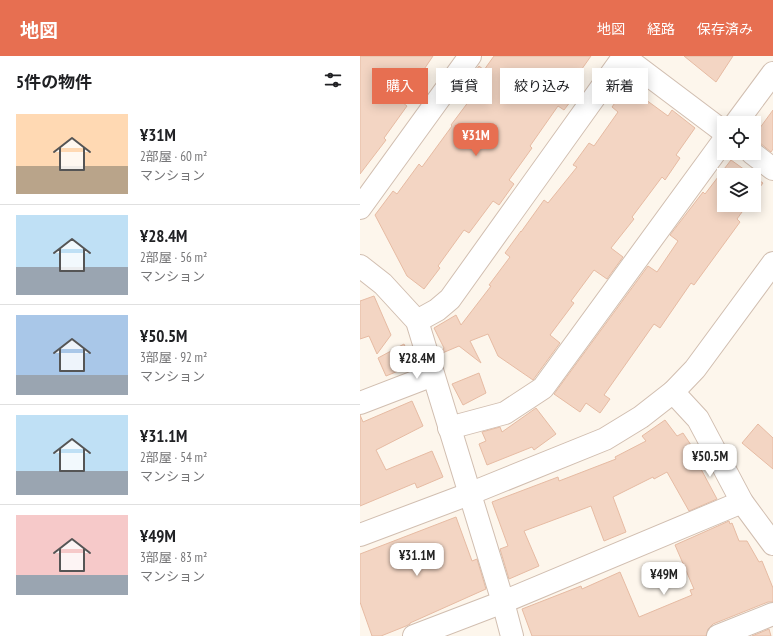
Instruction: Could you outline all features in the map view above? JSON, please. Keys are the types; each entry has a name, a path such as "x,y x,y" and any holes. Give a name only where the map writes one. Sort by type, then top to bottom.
{"street":[{"path":"360,208 470,56"},
{"path":"417,321 437,310 450,299 623,56 717,127"},
{"path":"741,116 773,73"},
{"path":"449,428 505,413 543,388 717,150"},
{"path":"761,160 773,169"},
{"path":"360,535 469,494 605,439 641,416 673,392 695,369 773,263"},
{"path":"360,266 383,284 417,321 503,602 512,636"},
{"path":"360,403 433,375"},
{"path":"673,392 698,419 742,502 773,544"},
{"path":"414,636 503,602 742,502"},
{"path":"718,636 773,614"}],"building":[{"path":"360,56 433,56 425,68 372,68 372,104 404,104 407,106 384,138 386,140 360,174"},
{"path":"494,56 591,56 583,68 500,68 500,104 569,104 564,110 558,106 530,146 532,148 509,180 514,184 499,205 493,201 469,233 464,230 438,266 440,268 424,289 407,276 375,215 393,191 397,194 419,164 422,167 467,104 492,104 492,68 485,68"},
{"path":"684,56 733,56 716,82"},
{"path":"648,101 668,116 672,110 695,128 676,155 680,158 665,180 662,177 632,217 634,219 611,248 623,257 607,279 594,270 571,301 574,303 550,335 560,343 533,380 498,356 488,334 470,341 481,363 459,346 440,354 444,348 434,328 456,315 461,325 491,286 489,285 510,257 505,253 521,231 544,200 548,203 577,167 573,165 589,143 594,146 618,112 612,107 614,104 648,104"},
{"path":"773,110 773,149 771,152 761,144 761,126"},
{"path":"731,160 742,168 725,168"},
{"path":"717,178 717,212 742,212 737,219 740,222 694,285 691,283 660,328 654,324 604,395 610,399 600,413 586,403 580,412 554,394 648,266 657,272 678,241 670,235 703,192 705,194"},
{"path":"374,296 391,335 377,354 369,336 360,339 360,301"},
{"path":"404,344 413,365 386,376 378,358"},
{"path":"479,373 486,393 463,405 452,384"},
{"path":"412,401 423,426 376,450 386,470 432,451 443,477 417,488 415,483 360,506 360,415 363,422"},
{"path":"536,408 556,434 534,450 532,447 487,465 479,444 486,441 482,432 500,427 502,432"},
{"path":"665,420 677,436 683,433 697,454 694,456 717,499 689,511 667,472 654,479 653,477 613,497 626,532 604,541 591,506 524,531 539,566 509,579 500,549 508,546 492,502 558,477 559,481 616,459 615,457 646,441 642,436"},
{"path":"758,424 773,438 773,469 742,443"},
{"path":"456,517 472,561 477,559 486,589 406,626 381,636 372,636 360,602 360,554"},
{"path":"729,521 730,524 732,523 739,541 747,541 759,562 762,561 773,588 773,602 768,602 713,624 708,629 706,636 532,636 522,609 581,586 582,589 620,572 639,617 692,595 690,590 694,589 675,545"},
{"path":"769,629 771,636 752,636"}]}
